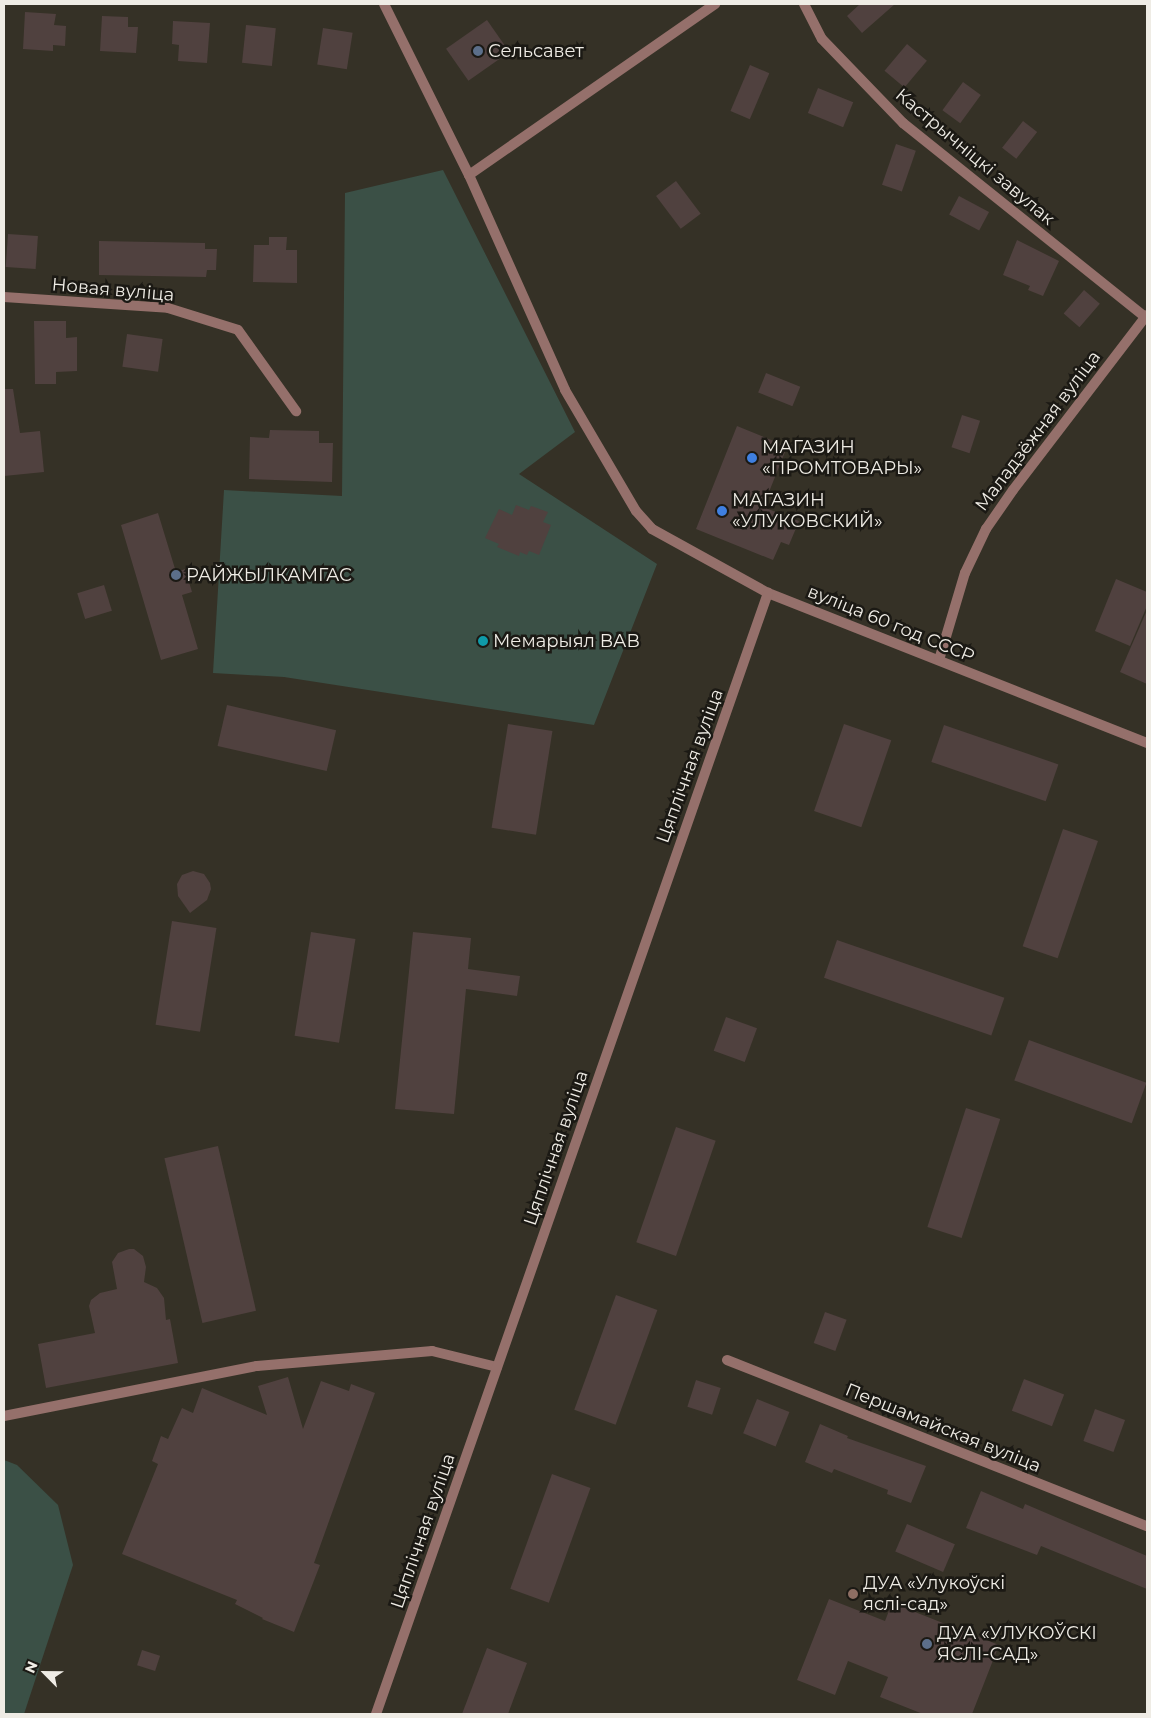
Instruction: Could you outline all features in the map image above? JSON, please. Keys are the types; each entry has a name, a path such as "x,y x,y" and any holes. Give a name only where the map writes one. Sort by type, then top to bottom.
{"street":[{"name":"вуліца 60 год СССР","path":"384,4 469,175 565,390 636,511 652,528 768,593 1147,743"},
{"path":"469,175 715,4"},
{"name":"Кастрычніцкі завулак","path":"804,4 822,39 903,123 1146,316"},
{"name":"Новая вуліца","path":"4,298 168,308 238,330 296,411"},
{"name":"Маладзёжная вуліца","path":"939,660 965,573 986,529 1013,490 1146,316"},
{"name":"Цяплічная вуліца","path":"376,1714 768,593"},
{"path":"4,1416 257,1366 432,1351 497,1367"},
{"name":"Першамайская вуліца","path":"727,1360 1147,1526"}],"green space":[{"path":"443,170 575,432 519,474 657,564 594,725 284,677 213,673 224,490 342,496 345,193"},
{"path":"4,1460 17,1465 58,1505 73,1565 24,1714 4,1714"}],"building":[{"path":"860,4 895,4 862,33 847,16"},
{"path":"25,12 56,14 54,25 66,26 65,46 53,45 53,51 23,49"},
{"path":"102,16 128,17 128,27 138,27 136,53 100,51"},
{"name":"Сельсавет","path":"487,20 509,52 468,81 446,49"},
{"path":"173,21 210,23 207,63 178,61 179,45 172,44"},
{"path":"246,25 276,28 272,66 242,63"},
{"path":"323,28 353,33 347,69 317,65"},
{"path":"907,44 927,61 904,88 885,71"},
{"path":"750,65 769,73 750,119 730,111"},
{"path":"963,82 981,95 960,123 942,110"},
{"path":"818,88 853,102 843,127 808,113"},
{"path":"1023,121 1037,132 1016,159 1002,148"},
{"path":"896,144 916,151 902,191 882,185"},
{"path":"676,181 701,214 681,229 656,196"},
{"path":"959,196 989,212 979,231 949,215"},
{"path":"8,234 38,236 36,269 6,267"},
{"path":"269,237 287,237 286,250 297,250 297,283 253,282 254,245 269,245"},
{"path":"1017,240 1059,261 1043,296 1028,290 1030,286 1003,275"},
{"path":"99,241 205,243 205,249 217,249 216,270 207,270 206,277 99,275"},
{"path":"1084,290 1100,304 1080,327 1064,313"},
{"path":"34,321 66,321 66,338 77,337 77,371 56,372 56,384 35,384"},
{"path":"127,334 163,339 158,372 122,367"},
{"path":"766,373 800,387 792,406 758,392"},
{"path":"4,389 13,389 20,433 40,431 44,472 4,476"},
{"path":"962,415 980,421 970,453 951,447"},
{"path":"737,426 781,444 779,450 785,452 763,507 799,521 789,545 781,542 773,560 696,529"},
{"path":"270,430 319,431 319,443 333,443 332,482 249,479 250,437 269,438"},
{"path":"516,505 529,510 531,506 548,512 543,522 551,525 539,555 529,551 527,555 520,552 519,556 497,547 499,544 485,538 499,509 512,515"},
{"path":"158,513 176,572 185,569 192,592 182,595 198,649 161,660 121,525"},
{"path":"1116,579 1147,592 1147,606 1130,646 1095,631"},
{"path":"104,585 112,611 85,619 77,593"},
{"path":"1147,610 1147,684 1120,672"},
{"path":"227,705 336,730 327,771 218,746"},
{"path":"508,724 552,731 536,835 492,828"},
{"path":"844,724 891,740 861,827 814,811"},
{"path":"944,725 1058,764 1046,801 931,762"},
{"path":"1063,829 1098,841 1058,958 1023,946"},
{"path":"193,871 204,874 210,883 211,889 207,900 190,913 178,896 177,884 182,875"},
{"path":"172,921 216,928 200,1032 156,1025"},
{"path":"311,932 355,939 339,1043 295,1036"},
{"path":"413,932 471,938 468,969 520,976 517,996 466,989 454,1114 395,1109"},
{"path":"837,940 1004,998 991,1035 824,978"},
{"path":"726,1017 757,1028 745,1062 714,1051"},
{"path":"1029,1040 1146,1083 1132,1123 1014,1080"},
{"path":"966,1108 1000,1119 962,1238 927,1227"},
{"path":"676,1127 716,1141 676,1256 636,1242"},
{"path":"218,1146 256,1311 202,1323 164,1158"},
{"path":"134,1249 143,1256 146,1267 144,1282 157,1288 164,1298 166,1320 170,1319 178,1363 46,1388 38,1344 95,1333 89,1306 91,1300 100,1293 117,1289 112,1262 118,1253"},
{"path":"616,1295 657,1310 616,1425 574,1410"},
{"path":"825,1312 847,1320 835,1351 814,1343"},
{"path":"288,1377 303,1429 321,1381 349,1391 351,1384 375,1393 314,1563 320,1565 294,1632 262,1619 235,1604 237,1600 122,1554 158,1464 152,1461 161,1436 168,1439 182,1408 193,1413 202,1388 267,1415 258,1386"},
{"path":"1024,1379 1064,1394 1052,1426 1012,1411"},
{"path":"696,1380 721,1388 712,1415 687,1407"},
{"path":"757,1399 789,1412 776,1446 743,1433"},
{"path":"1095,1409 1125,1420 1113,1452 1083,1441"},
{"path":"820,1424 848,1436 847,1438 926,1466 911,1503 887,1494 888,1490 834,1469 832,1473 805,1462"},
{"path":"552,1474 591,1488 549,1603 510,1589"},
{"path":"981,1491 1023,1509 1025,1504 1147,1556 1147,1589 1041,1546 1037,1555 966,1528"},
{"path":"907,1524 955,1544 943,1572 895,1552"},
{"path":"829,1599 885,1621 892,1603 999,1645 972,1714 923,1714 880,1697 888,1677 848,1661 835,1695 797,1680"},
{"path":"487,1648 527,1663 508,1714 462,1714"},
{"path":"142,1650 160,1656 155,1671 137,1665"}],"place":[{"name":"Сельсавет","path":"478,51"},
{"name":"МАГАЗИН «ПРОМТОВАРЫ»","path":"752,458"},
{"name":"МАГАЗИН «УЛУКОВСКИЙ»","path":"722,511"},
{"name":"РАЙЖЫЛКАМГАС","path":"176,575"},
{"name":"Мемарыял ВАВ","path":"483,641"},
{"name":"ДУА «Улукоўскі яслі-сад»","path":"853,1594"},
{"name":"ДУА «УЛУКОЎСКІ ЯСЛІ-САД»","path":"927,1644"}]}
